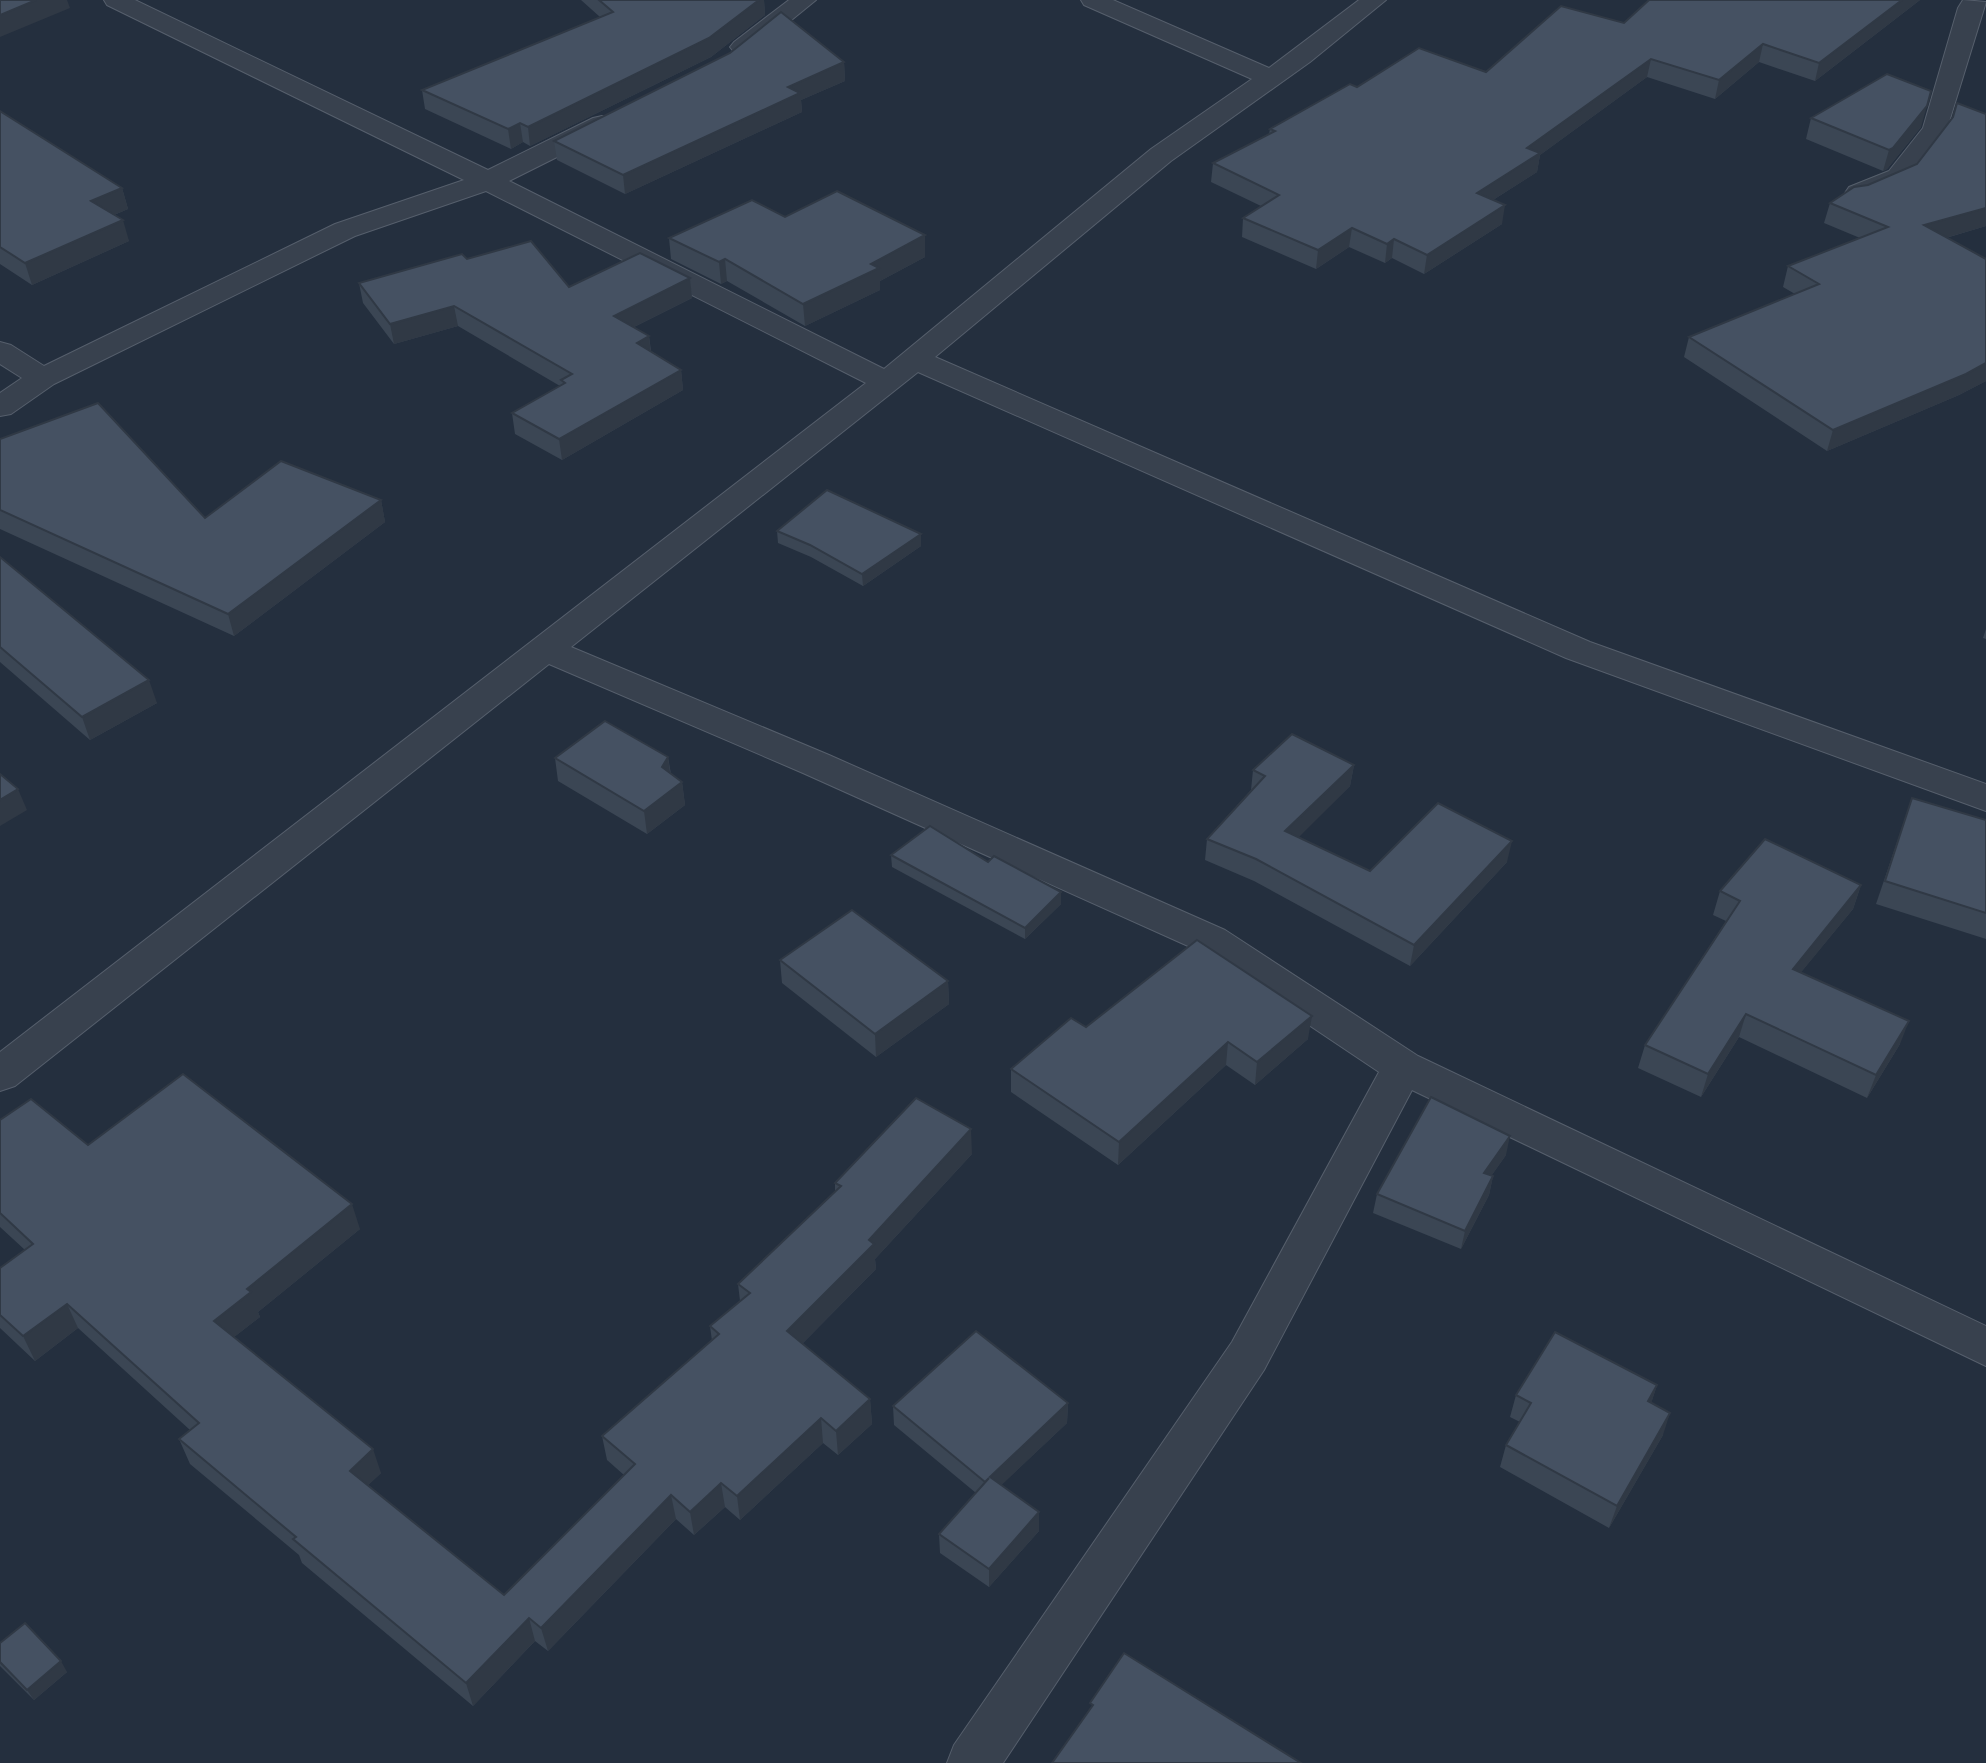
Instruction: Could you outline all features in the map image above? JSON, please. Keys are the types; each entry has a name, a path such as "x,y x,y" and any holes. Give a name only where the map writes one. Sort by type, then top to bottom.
{"street":[{"path":"116,0 488,181 887,382"},
{"path":"721,64 804,0"},
{"path":"1093,0 1178,35 1270,78"},
{"path":"0,1075 887,382 1161,155 1374,0"},
{"path":"1851,197 1899,177 1936,129 1970,8 1975,0"},
{"path":"0,407 43,378 345,230 488,181 623,113"},
{"path":"0,351 43,378"},
{"path":"914,359 1578,650 1986,798"},
{"path":"545,649 816,764 1211,940 1403,1067 1986,1347"},
{"path":"973,1763 1248,1356 1403,1067"}],"building":[{"path":"0,0 36,0 0,15"},
{"path":"599,0 759,0 709,38 528,127 520,123 508,129 422,90 613,12"},
{"path":"1649,0 1902,0 1819,63 1763,44 1719,80 1651,59 1527,148 1540,153 1477,193 1505,205 1427,255 1394,239 1387,244 1352,228 1318,250 1243,218 1279,195 1213,163 1275,131 1270,129 1350,84 1357,87 1419,48 1486,72 1561,6 1624,23"},
{"path":"781,12 844,62 788,87 800,93 623,175 554,141 730,53"},
{"path":"1887,74 1931,91 1927,106 1893,148 1889,150 1811,118"},
{"path":"1957,103 1986,114 1986,208 1924,225 1986,259 1986,363 1833,430 1689,337 1819,284 1788,266 1888,227 1830,203 1854,187 1868,185 1917,164 1953,117"},
{"path":"0,111 122,188 91,201 123,220 25,263 0,247"},
{"path":"837,191 925,235 871,264 879,268 803,304 725,259 719,262 669,238 752,200 785,217"},
{"path":"531,241 569,287 640,253 690,278 614,316 649,336 637,343 681,370 559,439 512,413 565,383 561,380 572,374 454,306 390,324 359,283 462,254 467,259"},
{"path":"98,403 205,518 281,461 381,500 228,614 0,510 0,439"},
{"path":"827,490 921,534 862,574 810,545 777,531"},
{"path":"0,557 149,680 82,717 0,647"},
{"path":"605,721 668,757 662,767 682,782 644,811 555,758"},
{"path":"1292,734 1354,765 1285,831 1370,871 1438,803 1512,841 1414,945 1256,859 1207,839 1265,776 1253,770"},
{"path":"0,774 18,789 0,800"},
{"path":"1912,798 1986,820 1986,913 1885,881"},
{"path":"930,826 988,862 994,856 1061,892 1025,928 891,855"},
{"path":"1765,839 1861,885 1793,969 1909,1021 1876,1075 1746,1014 1708,1074 1645,1045 1740,901 1720,891"},
{"path":"852,910 948,981 875,1034 780,960"},
{"path":"1197,940 1312,1016 1257,1062 1228,1042 1119,1142 1011,1069 1071,1018 1086,1027"},
{"path":"183,1074 352,1204 247,1289 251,1292 214,1321 373,1449 350,1471 504,1595 635,1464 602,1436 719,1334 710,1326 750,1293 738,1284 841,1186 835,1183 916,1098 971,1129 869,1240 874,1244 787,1331 870,1399 836,1431 821,1418 737,1496 721,1483 690,1512 671,1495 541,1628 529,1618 466,1683 293,1539 296,1537 179,1439 199,1423 67,1304 23,1336 0,1315 0,1268 33,1244 0,1213 0,1120 31,1099 88,1145"},
{"path":"1431,1097 1510,1136 1484,1173 1493,1176 1465,1231 1377,1194"},
{"path":"976,1331 1068,1403 990,1477 1039,1512 989,1569 939,1534 989,1478 985,1482 893,1406"},
{"path":"1555,1332 1657,1385 1648,1401 1670,1413 1617,1506 1506,1445 1531,1403 1516,1395"},
{"path":"25,1623 61,1661 27,1690 0,1662 0,1643"},
{"path":"1124,1653 1301,1763 1052,1763 1093,1705 1090,1703"}]}
